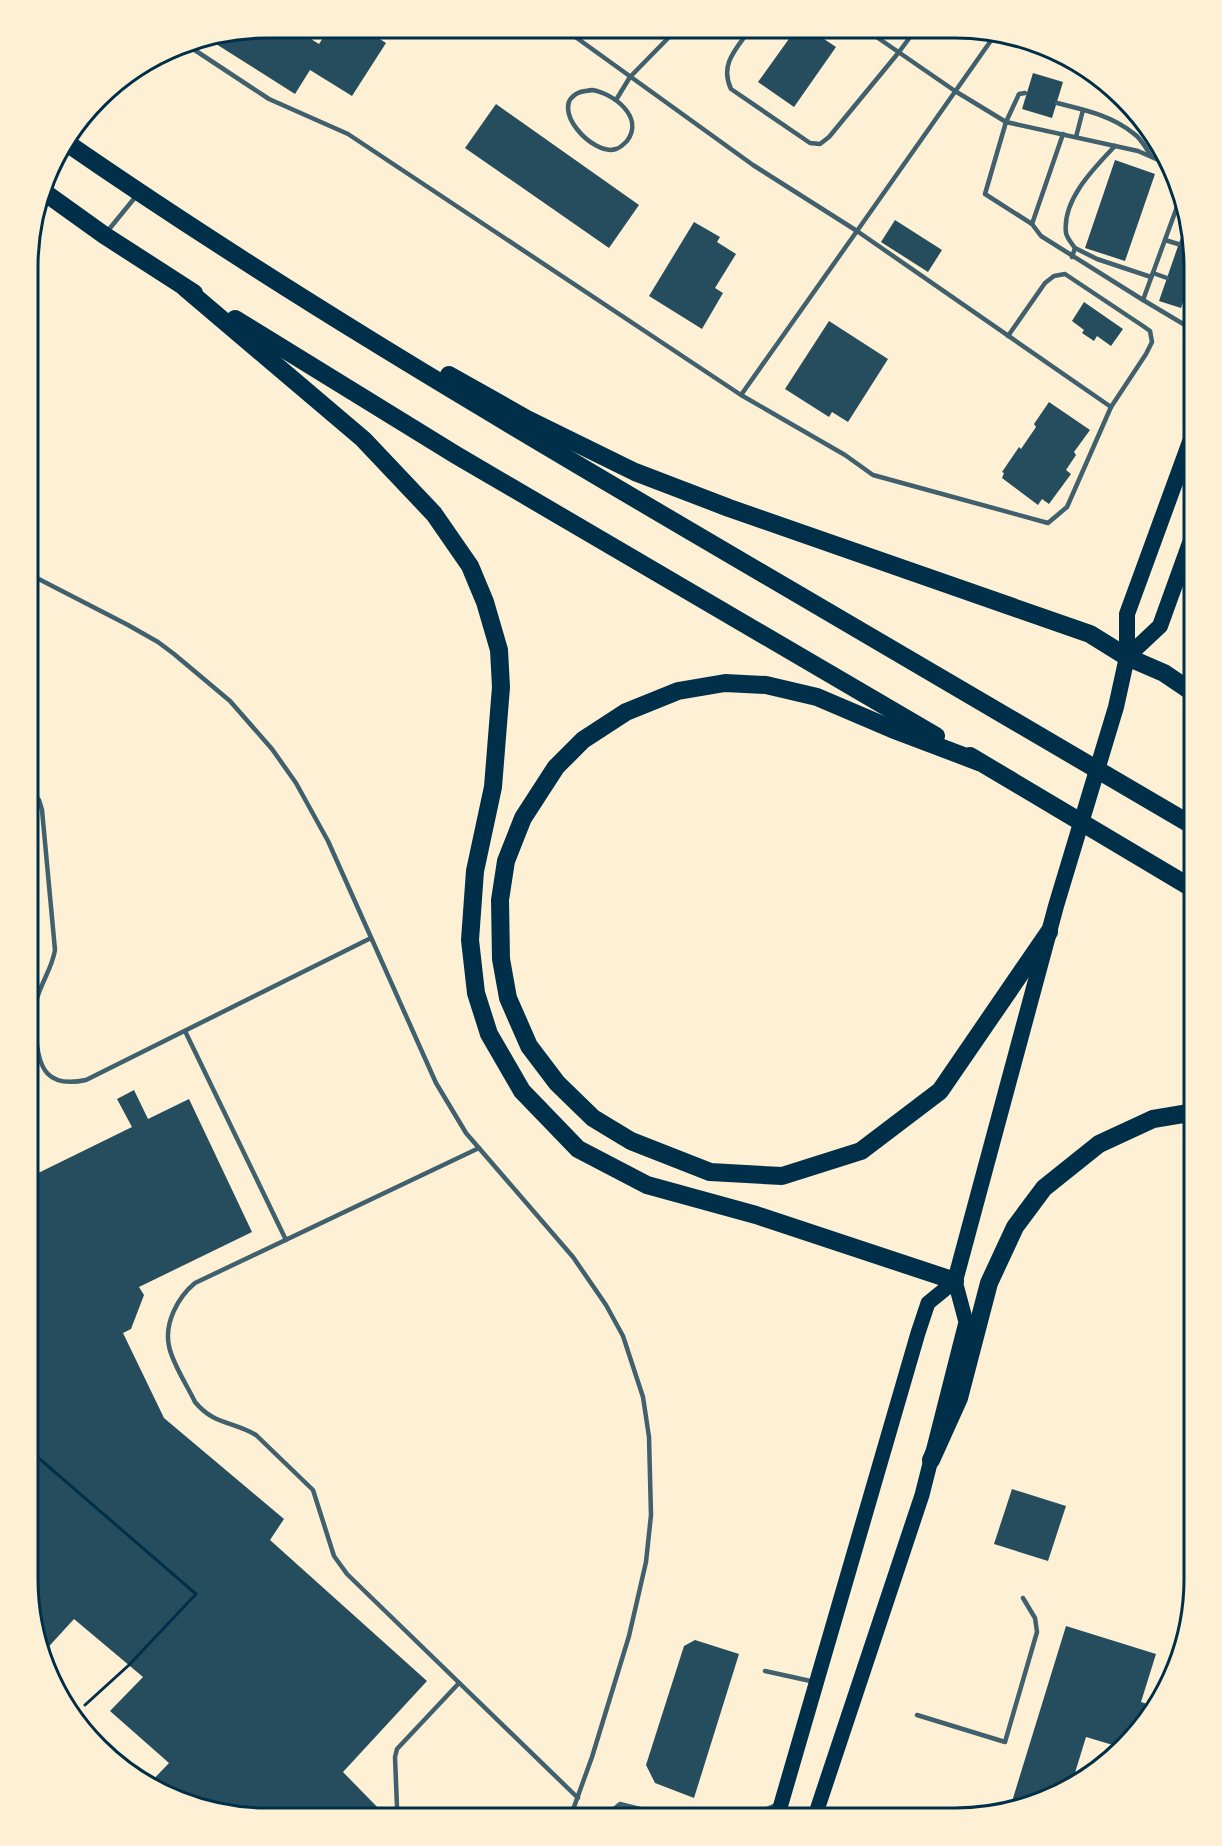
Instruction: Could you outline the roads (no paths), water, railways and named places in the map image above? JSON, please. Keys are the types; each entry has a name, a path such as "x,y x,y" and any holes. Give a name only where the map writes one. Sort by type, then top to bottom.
{"highway":[{"path":"72,146 138,193 459,396 1184,821"},
{"path":"49,196 185,288 456,455 1184,883"},
{"path":"232,253 527,419 635,472 729,508 1075,628 1090,634 1127,657 1164,673 1184,687"},
{"path":"185,288 363,439 434,514 470,566 485,602 499,650 501,687 493,787 475,871 471,951 476,993 489,1034 522,1091 578,1149 647,1185 756,1215 955,1281 1056,906 1116,707 1127,657 1127,614 1184,458"},
{"path":"1127,657 1160,626 1184,559"},
{"path":"979,762 817,697 766,685 725,683 678,691 626,712 583,740 556,767 524,818 506,861 500,900 501,959 508,998 529,1046 556,1083 593,1118 631,1141 711,1172 782,1176 861,1151 940,1091 1049,932"},
{"path":"931,1460 959,1398 990,1283 1015,1227 1044,1188 1100,1144 1153,1119 1184,1114"}],"main road":[{"path":"780,1808 918,1333 928,1303 955,1281 966,1322 922,1495 818,1808"}],"lane":[{"path":"577,38 753,165 857,231 1111,406"},
{"path":"616,100 630,76 668,38"},
{"path":"745,38 726,67 731,89 814,144 820,144 830,137 909,38"},
{"path":"878,38 955,91 1006,122 1138,151 1158,160"},
{"path":"741,394 991,40"},
{"path":"194,50 269,99 348,134 741,394 845,455 873,475 1048,523 1067,507 1111,406 1152,342 1150,331 1065,274 1054,276 1039,291 1008,336"},
{"path":"601,91 616,100 626,110 633,125 631,136 624,144 615,150 607,149 580,135 569,112 570,100 577,93 601,91"},
{"path":"1025,93 1019,94 1006,122 985,194 1032,224 1041,236 1072,257 1184,324"},
{"path":"1057,103 1115,121 1135,134 1153,158"},
{"path":"1076,137 1083,110"},
{"path":"1032,224 1063,134"},
{"path":"1115,146 1074,196 1066,216 1066,235 1075,248 1097,259 1167,278"},
{"path":"104,235 138,193"},
{"path":"1143,300 1178,211"},
{"path":"1165,240 1178,244"},
{"path":"1072,257 1075,248"},
{"path":"38,579 158,642 230,702 272,749 296,783 328,841 436,1083 466,1133 573,1257 606,1305 623,1336 643,1397 650,1437 651,1515 646,1562 629,1636 574,1808"},
{"path":"38,799 42,810 55,950 52,965 38,997"},
{"path":"38,1051 43,1068 62,1083 86,1080 371,938"},
{"path":"185,1031 286,1240"},
{"path":"479,1148 200,1281 189,1288 178,1301 168,1336 171,1353 195,1402 202,1410 217,1420 256,1435 313,1490 330,1546 343,1569 578,1798"},
{"path":"917,1714 1005,1742 1037,1632 1035,1618 1023,1598"},
{"path":"765,1671 817,1682"},
{"path":"397,1808 395,1756 397,1749 459,1683"},
{"path":"770,1808 782,1803"},
{"path":"615,1808 620,1804 636,1808"}]}
